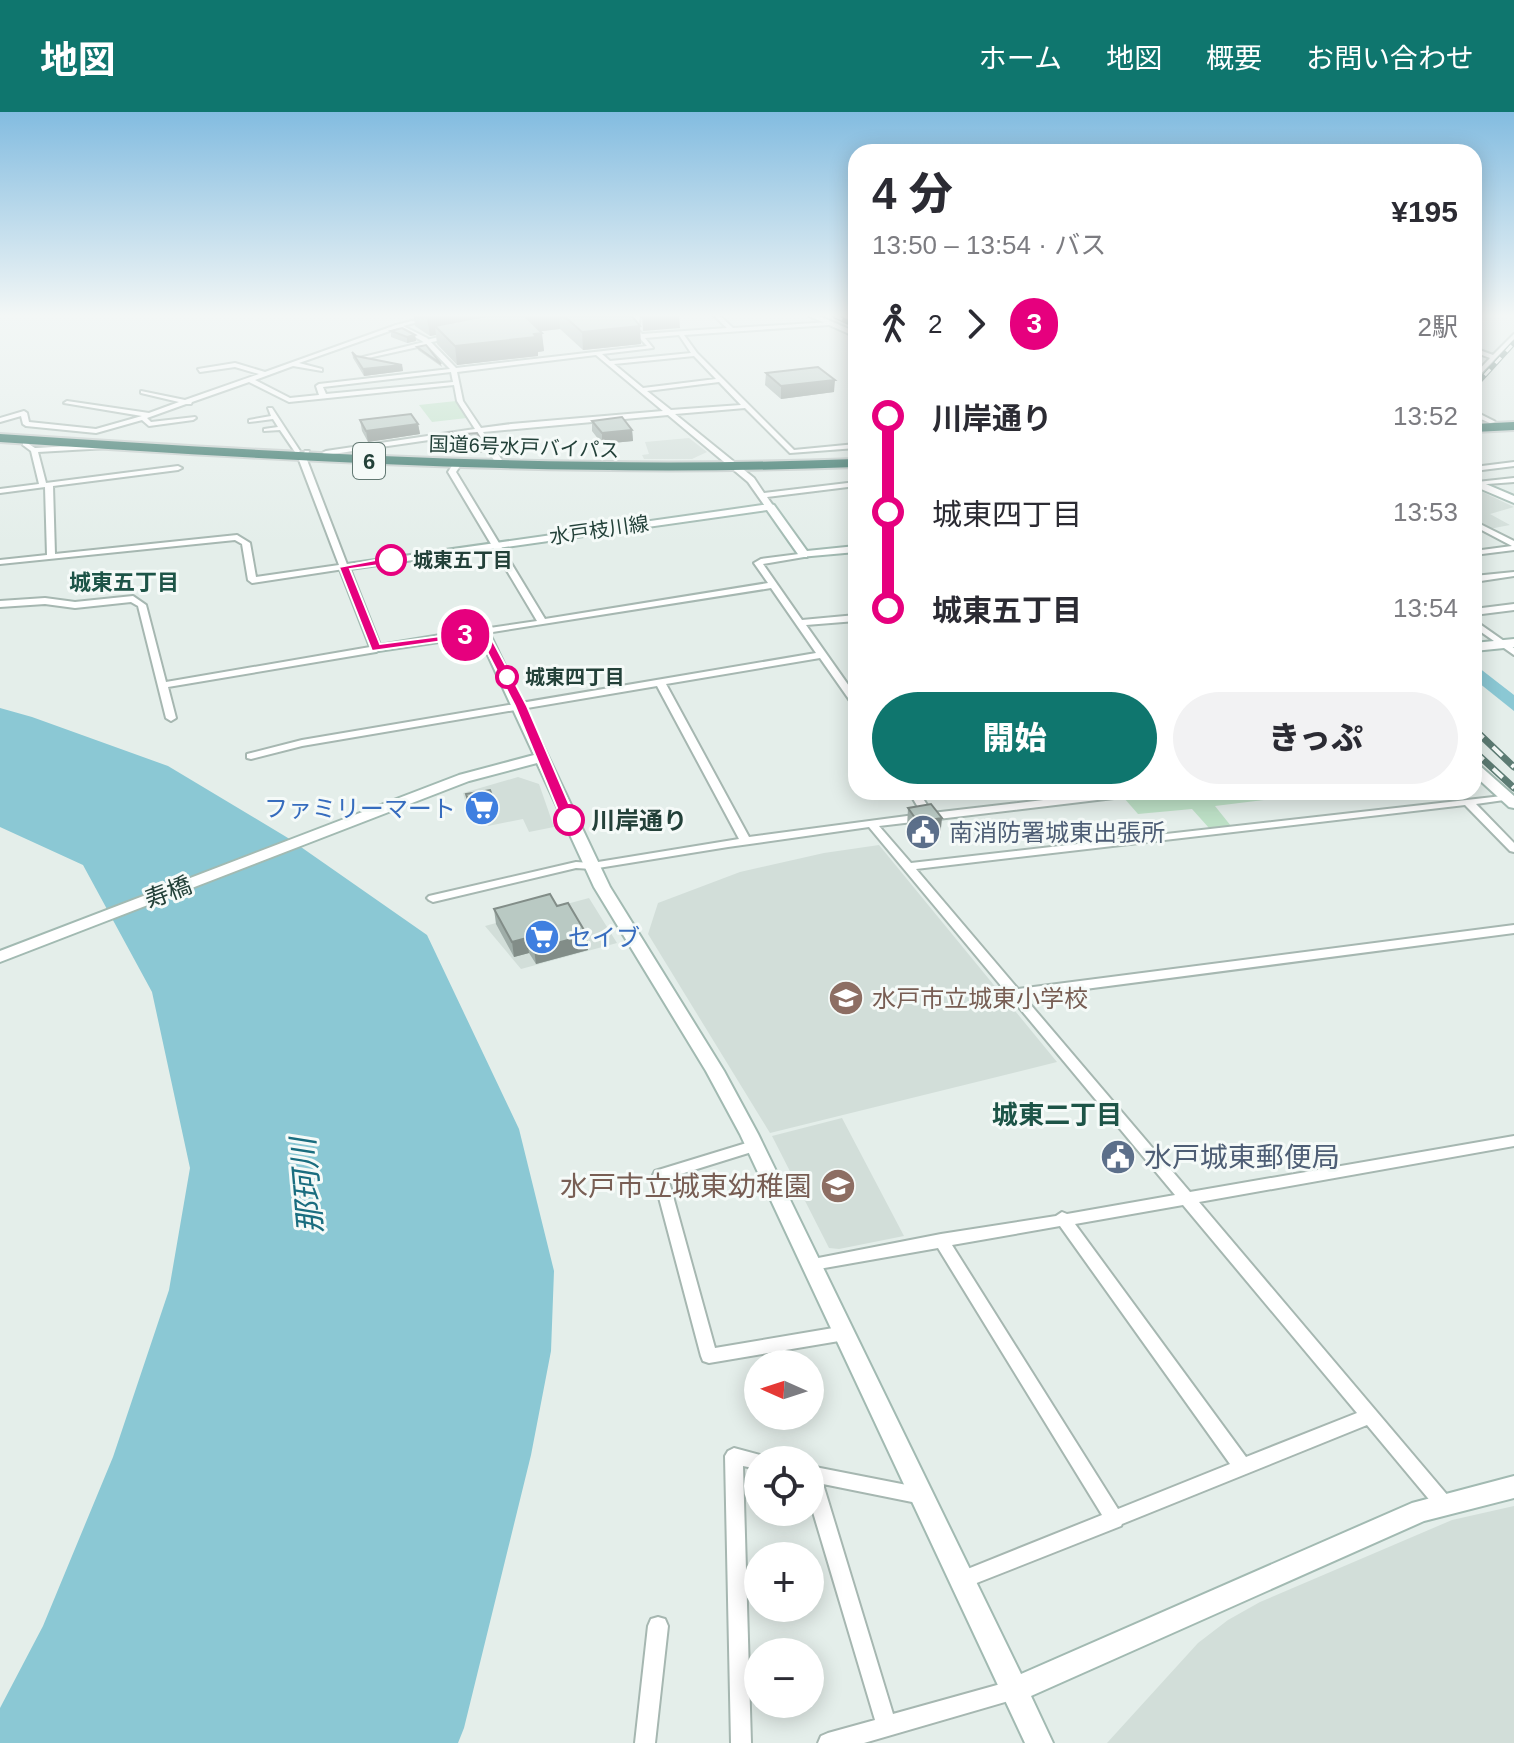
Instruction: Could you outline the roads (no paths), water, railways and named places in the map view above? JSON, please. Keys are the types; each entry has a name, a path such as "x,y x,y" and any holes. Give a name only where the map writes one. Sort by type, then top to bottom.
{"highway":[{"path":"1482,424 1514,424"},
{"path":"1482,426 1514,424"},
{"name":"国道6号水戸バイパス","path":"0,434 110,445 500,463 733,466"},
{"name":"国道6号水戸バイパス","path":"0,434 456,466 733,466 848,461"}],"main road":[{"path":"1482,486 1514,500"},
{"name":"水戸枝川線","path":"344,567 770,507"},
{"path":"770,507 804,555 848,550"},
{"path":"344,567 376,649 483,632 521,706 592,866 677,1008 813,1264 1039,1743"},
{"path":"1482,646 1508,643"},
{"name":"寿橋","path":"0,957 464,778 543,757"},
{"path":"1482,775 1510,801"},
{"path":"1015,1690 1443,1503 1514,1487"}],"street":[{"path":"143,392 189,403"},
{"path":"0,417 14,412 26,414 24,420 29,428 96,431 144,419 218,392"},
{"path":"274,392 289,400 363,392"},
{"path":"321,392 323,396"},
{"path":"459,392 460,401 500,463"},
{"path":"643,392 733,466 770,507"},
{"path":"733,392 792,452 848,447"},
{"path":"67,403 153,415"},
{"path":"326,453 336,449 586,418 671,415 747,406"},
{"path":"0,562 237,537 246,543 252,580 344,567 303,453 270,409"},
{"path":"0,434 14,412"},
{"path":"251,421 276,417"},
{"path":"1482,417 1492,422"},
{"path":"144,419 149,424 193,418"},
{"path":"266,430 283,428"},
{"path":"25,444 34,450 46,485 51,557"},
{"path":"34,450 110,445"},
{"path":"1482,468 1512,465"},
{"path":"456,466 452,472 542,622"},
{"path":"0,491 178,468"},
{"path":"1482,482 1514,480"},
{"path":"762,495 848,485"},
{"path":"1482,528 1514,546"},
{"path":"1482,552 1514,546"},
{"path":"804,555 758,563 848,692"},
{"path":"1482,578 1514,574"},
{"path":"483,632 773,585"},
{"path":"0,604 45,601 75,605 133,599 142,605 171,718"},
{"path":"1482,611 1514,607"},
{"path":"800,623 848,619"},
{"path":"1482,628 1508,643 1514,652"},
{"path":"164,685 376,649"},
{"path":"251,756 302,743 821,655"},
{"path":"660,682 745,840"},
{"path":"919,800 929,816"},
{"path":"433,898 576,865 592,866 745,840 1069,800"},
{"path":"907,867 1468,802 1510,801"},
{"path":"1468,802 1514,849"},
{"path":"871,823 1183,1198 1443,1503"},
{"path":"1014,994 1514,929"},
{"path":"813,1264 1514,1141"},
{"path":"753,1146 660,1175 709,1356 845,1333"},
{"path":"1062,1218 1243,1467"},
{"path":"941,1240 1115,1520"},
{"path":"962,1580 1369,1416"},
{"path":"741,1743 734,1456 744,1458"},
{"path":"824,1477 922,1496"},
{"path":"824,1517 887,1727"},
{"path":"645,1743 658,1626"},
{"path":"828,1743 1015,1690"}],"water":[{"path":"1482,670 1514,695 1514,711 1482,685"},
{"name":"那珂川","path":"0,708 168,766 288,838 427,935 519,1129 554,1271 551,1351 531,1455 458,1743 0,1743 0,1708 43,1626 113,1457 169,1290 190,1168 152,992 83,865 0,827"}],"railway":[{"path":"1482,737 1514,767"},
{"path":"1482,758 1514,788"}],"place":[{"name":"城東五丁目","path":"391,560"},
{"name":"城東四丁目","path":"507,677"},
{"name":"ファミリーマート","path":"482,808"},
{"name":"川岸通り","path":"569,820"},
{"name":"南消防署城東出張所","path":"923,832"},
{"name":"セイブ","path":"542,937"},
{"name":"水戸市立城東小学校","path":"846,998"},
{"name":"水戸城東郵便局","path":"1118,1157"},
{"name":"水戸市立城東幼稚園","path":"838,1186"}],"district":[{"name":"城東五丁目","path":"124,582"},
{"name":"城東二丁目","path":"1057,1115"}]}
